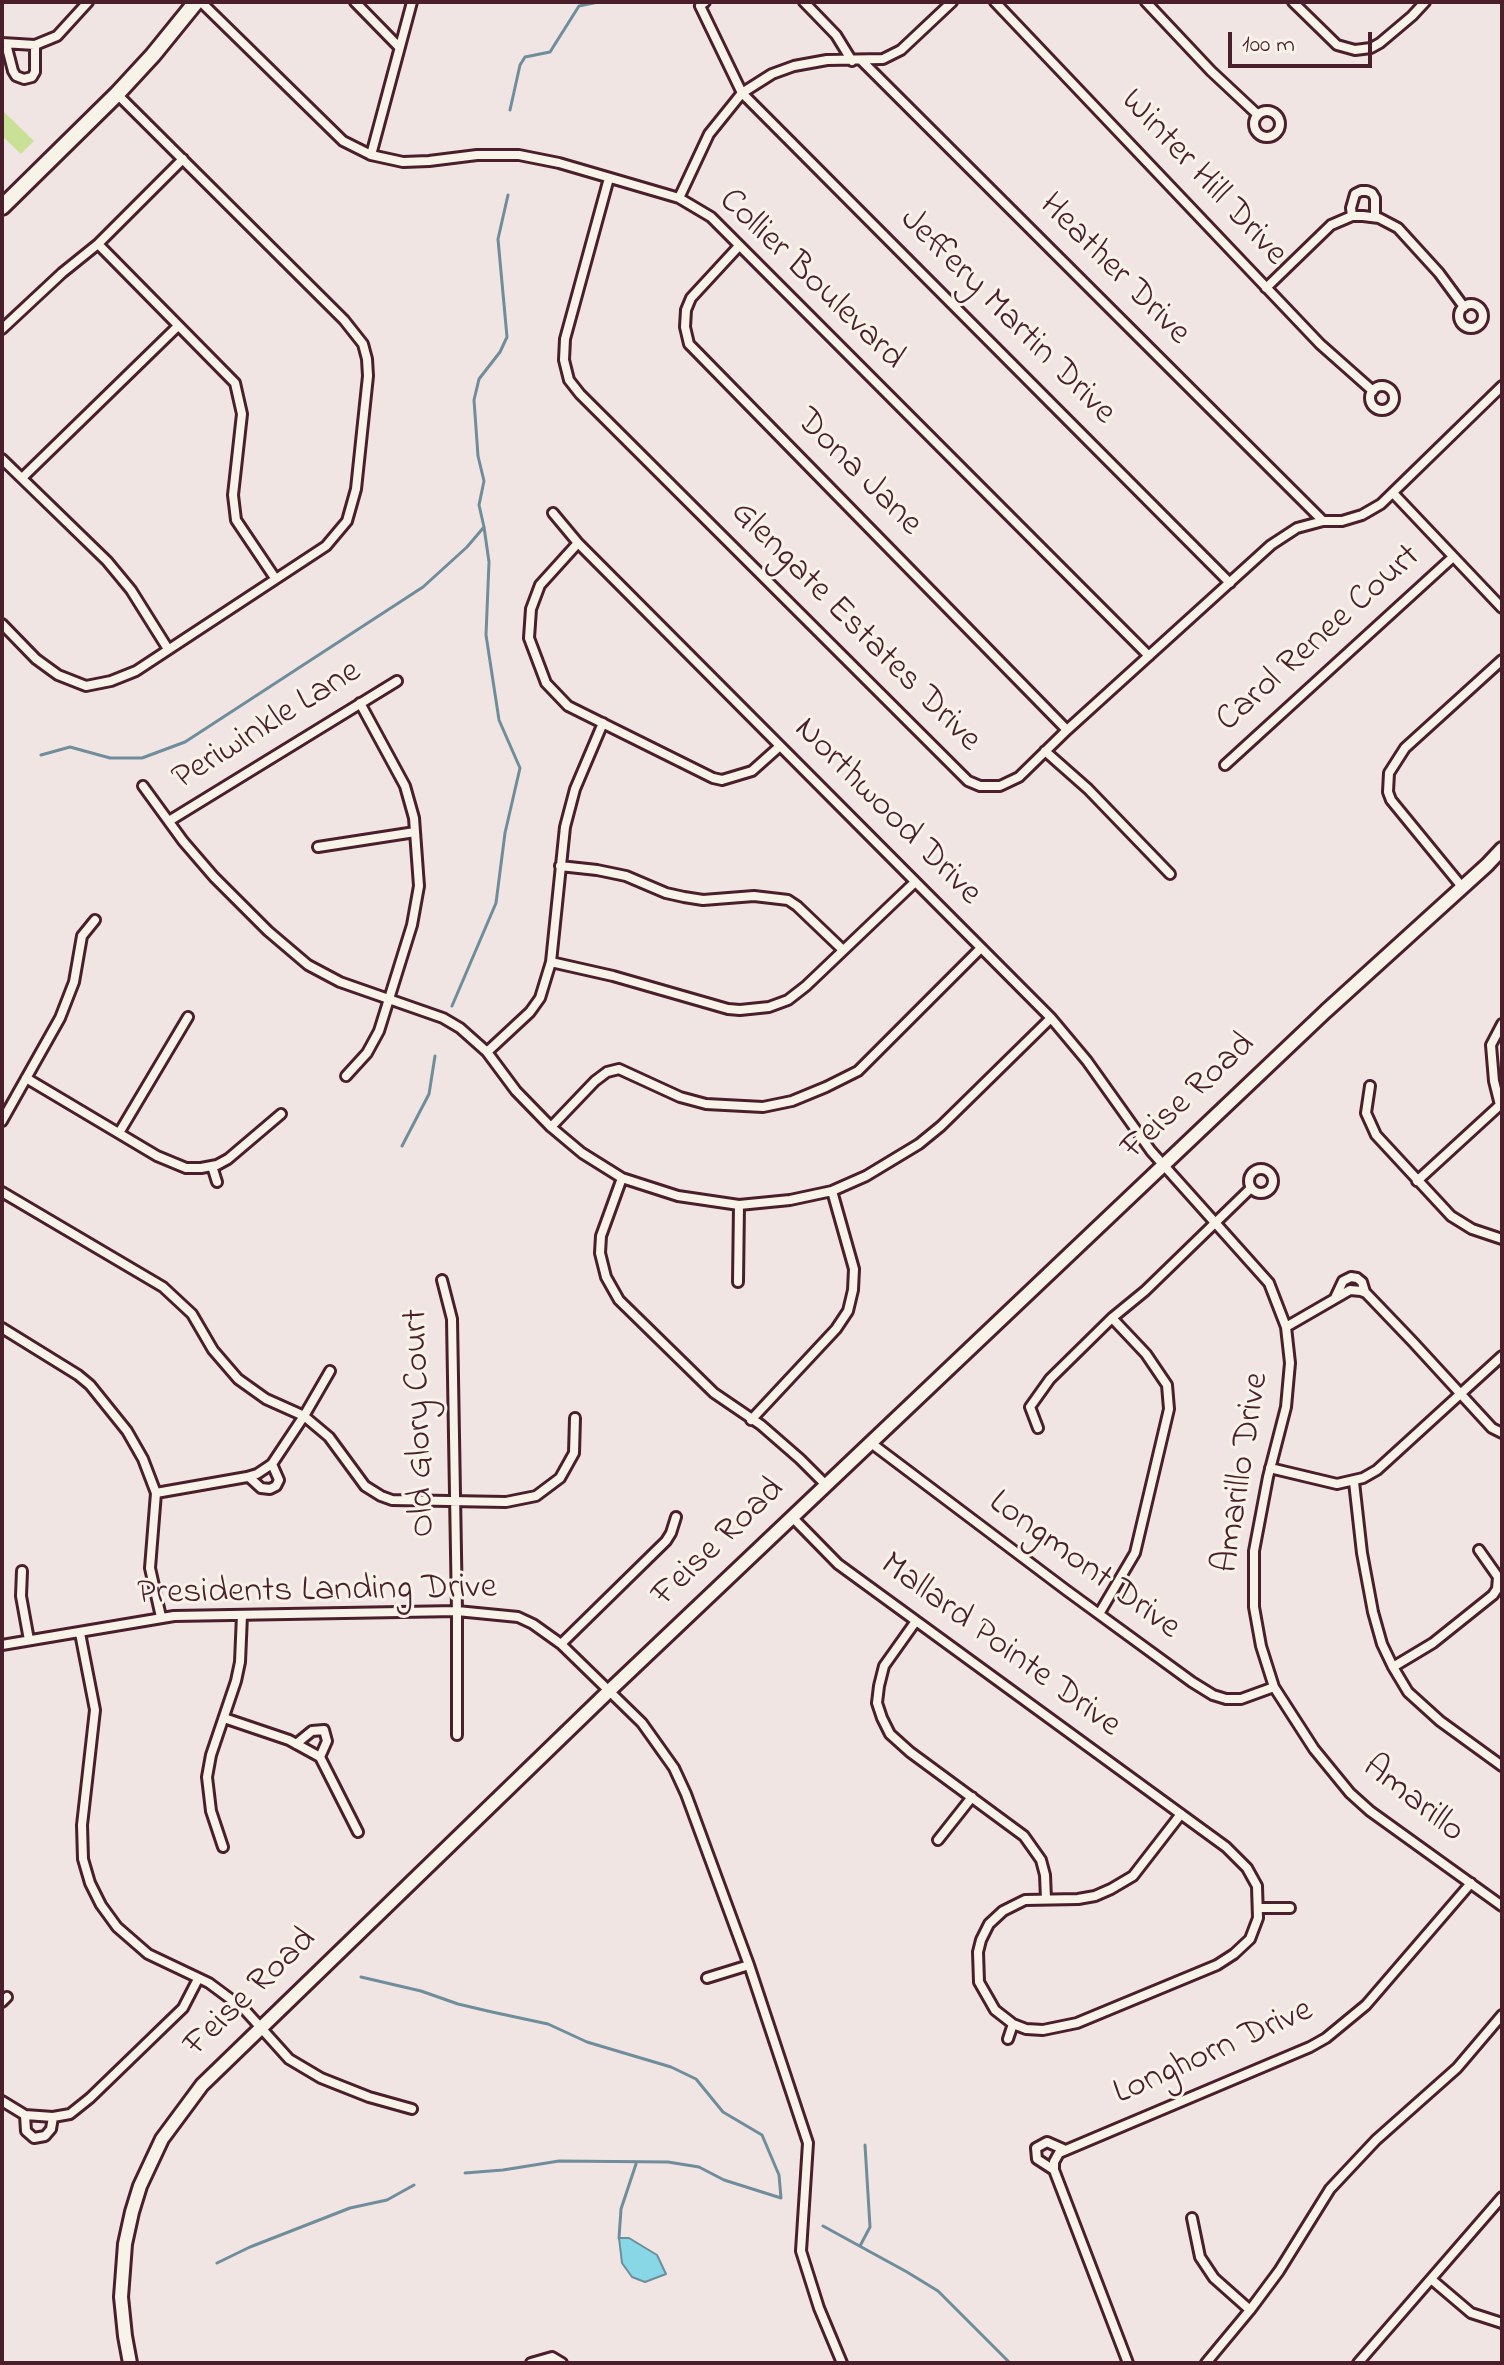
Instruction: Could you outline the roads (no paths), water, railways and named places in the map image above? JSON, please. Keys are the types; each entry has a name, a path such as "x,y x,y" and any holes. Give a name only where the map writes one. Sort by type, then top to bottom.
{"main road":[{"path":"2,207 117,94 198,2"},
{"name":"Feise Road","path":"130,2363 121,2297 125,2244 140,2186 162,2139 189,2100 609,1691 1326,1011 1502,849"}],"street":[{"path":"35,45 35,72 32,77 24,79 16,76 4,44 35,45 57,36 88,2"},
{"name":"Collier Boulevard","path":"198,2 343,141 371,155 403,162 477,155 519,155 559,163 679,198 711,217 1149,656"},
{"path":"355,2 399,47"},
{"path":"371,155 412,2"},
{"name":"Jeffery Martin Drive","path":"705,2 700,6 742,93 1230,583"},
{"name":"Heather Drive","path":"804,2 857,61 1323,521"},
{"path":"679,198 709,134 742,93 780,70 818,61 883,59 901,50 952,2"},
{"name":"Winter Hill Drive","path":"995,2 1320,344 1373,391"},
{"path":"1146,2 1211,71 1258,115"},
{"path":"1293,2 1337,45 1349,50 1362,50 1380,43 1425,2"},
{"path":"2,624 36,659 58,675 86,686 111,681 136,671 326,546 347,521 356,489 368,376 363,344 344,320 117,94"},
{"path":"2,329 98,244 183,159"},
{"name":"Glengate Estates Drive","path":"609,178 565,339 564,360 569,380 968,781 985,787 1000,786 1019,777 1271,545 1297,528 1323,521 1342,521 1362,515 1381,504 1502,386"},
{"path":"1352,216 1355,194 1367,191 1375,198 1375,217"},
{"path":"1266,288 1331,225 1352,216 1375,217 1398,228 1439,273 1464,307"},
{"path":"98,244 235,383 242,414 233,495 236,520 275,578"},
{"name":"Dona Jane","path":"739,246 691,298 686,310 685,327 689,344 1067,730"},
{"path":"22,478 178,326"},
{"path":"2,459 107,561 131,590 168,649"},
{"path":"1393,493 1502,608"},
{"name":"Northwood Drive","path":"553,513 578,543 1051,1018 1087,1061 1163,1165"},
{"path":"578,543 540,585 531,609 529,638 546,683 568,706 722,780 752,771 780,746"},
{"name":"Carol Renee Court","path":"1225,765 1453,557"},
{"path":"1463,888 1396,807 1388,792 1389,773 1405,748 1502,660"},
{"name":"Periwinkle Lane","path":"169,821 397,681"},
{"path":"346,1076 367,1053 379,1031 412,925 419,886 415,832 405,786 360,703"},
{"path":"487,1052 530,1012 540,998 551,962 565,827 575,789 603,723"},
{"path":"1045,751 1088,789 1170,874"},
{"path":"143,786 214,877 268,931 308,965 340,982 443,1018 460,1028 487,1052 516,1091 551,1127 582,1153 622,1178 678,1196 739,1205 790,1200 832,1191 866,1176 919,1144 941,1126 1051,1018"},
{"path":"318,847 415,832"},
{"path":"560,866 626,876 666,893 703,900 754,896 788,900 843,950"},
{"path":"551,962 728,1009 769,1007 788,1000 806,986 914,883"},
{"path":"2,1121 60,1018 74,982 82,936 95,920"},
{"path":"551,1127 595,1081 607,1072 619,1069 680,1097 721,1105 763,1107 792,1101 826,1087 858,1071 981,948"},
{"path":"119,1133 188,1017"},
{"path":"1417,1181 1501,1105 1494,1081 1491,1045 1502,1024"},
{"path":"26,1078 157,1156 186,1168 212,1166 235,1155 281,1114"},
{"path":"1370,1086 1366,1113 1376,1135 1451,1216 1472,1229 1502,1239"},
{"name":"Amarillo Drive","path":"1163,1165 1269,1283 1286,1327 1290,1363 1286,1407 1254,1551 1254,1607 1261,1646 1274,1687"},
{"path":"212,1166 217,1182"},
{"path":"622,1178 601,1236 600,1253 606,1277 619,1300 714,1393 761,1425 826,1485"},
{"path":"1038,1428 1030,1407 1050,1379 1251,1188"},
{"path":"751,1420 836,1329 848,1311 854,1269 832,1191"},
{"path":"2,1192 163,1287 192,1314 213,1350 238,1379 266,1399 304,1416 329,1437 365,1486 381,1496 392,1500 524,1500 543,1492 560,1478 574,1453 575,1418"},
{"path":"738,1282 739,1205"},
{"name":"Old Glory Court","path":"442,1280 452,1319 457,1735"},
{"path":"1286,1327 1335,1298 1356,1289 1365,1292 1492,1428 1502,1433"},
{"path":"1099,1614 1135,1553 1169,1409 1167,1385 1146,1354 1112,1318"},
{"path":"2,1328 90,1385 127,1431 143,1459 156,1493 150,1568 161,1617"},
{"path":"1270,1468 1337,1484 1354,1482 1377,1470 1502,1356"},
{"path":"156,1493 249,1477 272,1464 330,1371"},
{"name":"Longmont Drive","path":"871,1443 902,1469 1213,1695 1241,1699 1274,1687"},
{"path":"249,1477 261,1488 276,1486 279,1480 272,1464"},
{"path":"1354,1482 1373,1612 1382,1644 1393,1667 1408,1692 1429,1712 1502,1766"},
{"path":"561,1644 666,1541 676,1517"},
{"name":"Mallard Pointe Drive","path":"792,1517 838,1564 1226,1847 1247,1868 1257,1886 1259,1908"},
{"path":"1393,1667 1433,1643 1493,1595 1498,1577 1479,1550"},
{"path":"22,1571 21,1596 29,1640"},
{"name":"Presidents Landing Drive","path":"2,1645 161,1617 457,1611 518,1617 561,1644 642,1723 674,1768 686,1794 749,1965 808,2143 801,2251 819,2308 842,2363"},
{"path":"223,1847 211,1811 207,1777 240,1662 242,1615"},
{"path":"916,1621 884,1666 877,1703 882,1718 890,1734 910,1752 1024,1836 1041,1860 1046,1899"},
{"path":"80,1633 95,1710 82,1825 83,1859 101,1905 117,1927 148,1954 209,1983 244,2009 289,2059 321,2078 369,2097 412,2109"},
{"name":"Amarillo","path":"1274,1687 1314,1749 1350,1793 1370,1811 1502,1906"},
{"path":"224,1718 296,1744 320,1757 358,1832"},
{"path":"296,1744 312,1731 324,1730 327,1741 320,1757"},
{"path":"938,1840 972,1797"},
{"path":"1181,1814 1133,1876 1095,1896 1025,1900 1003,1911 989,1924 981,1940 977,1966 979,1982 995,2010 1013,2024 1026,2029 1043,2030 1077,2023 1217,1965 1250,1939 1258,1922 1259,1908 1290,1908"},
{"name":"Longhorn Drive","path":"1128,2363 1054,2170 1039,2162 1035,2156 1036,2148 1047,2142 1063,2149 1326,2038 1366,2005 1471,1883"},
{"path":"707,1978 749,1965"},
{"path":"2,2101 25,2115 53,2117 70,2114 112,2078 183,2008 198,1979"},
{"path":"1206,2363 1279,2271 1330,2189 1376,2140 1457,2068 1502,2015"},
{"path":"1008,2039 1013,2024"},
{"path":"25,2115 26,2131 34,2138 45,2136 51,2129 53,2117"},
{"path":"1054,2170 1056,2158 1063,2149"},
{"path":"1358,2363 1502,2197"},
{"path":"1192,2218 1200,2257 1214,2278 1250,2310"},
{"path":"1431,2279 1471,2313 1502,2323"},
{"path":"532,2363 552,2357 562,2363"}],"water":[{"path":"619,2238 629,2238 657,2255 666,2274 645,2282 632,2277 622,2263"}],"waterway":[{"path":"510,110 520,65 525,57 550,52 579,6 598,2"},
{"path":"452,1006 496,903 505,833 520,768 499,720 486,635 489,562 479,505 484,481 478,456 474,400 479,379 500,352 507,337 498,239 508,195"},
{"path":"41,755 70,747 110,758 142,758 185,742 423,587 484,527"},
{"path":"402,1146 429,1094 435,1056"},
{"path":"361,1977 421,1991 458,2004 548,2024 587,2042 671,2067 696,2079 723,2112 762,2135 779,2175 781,2198 724,2180 699,2167 668,2162 559,2161 465,2173"},
{"path":"860,2246 870,2227 865,2145"},
{"path":"619,2238 621,2209 636,2164"},
{"path":"217,2263 350,2208 387,2200 414,2185"},
{"path":"823,2226 938,2291 1010,2363"}]}
